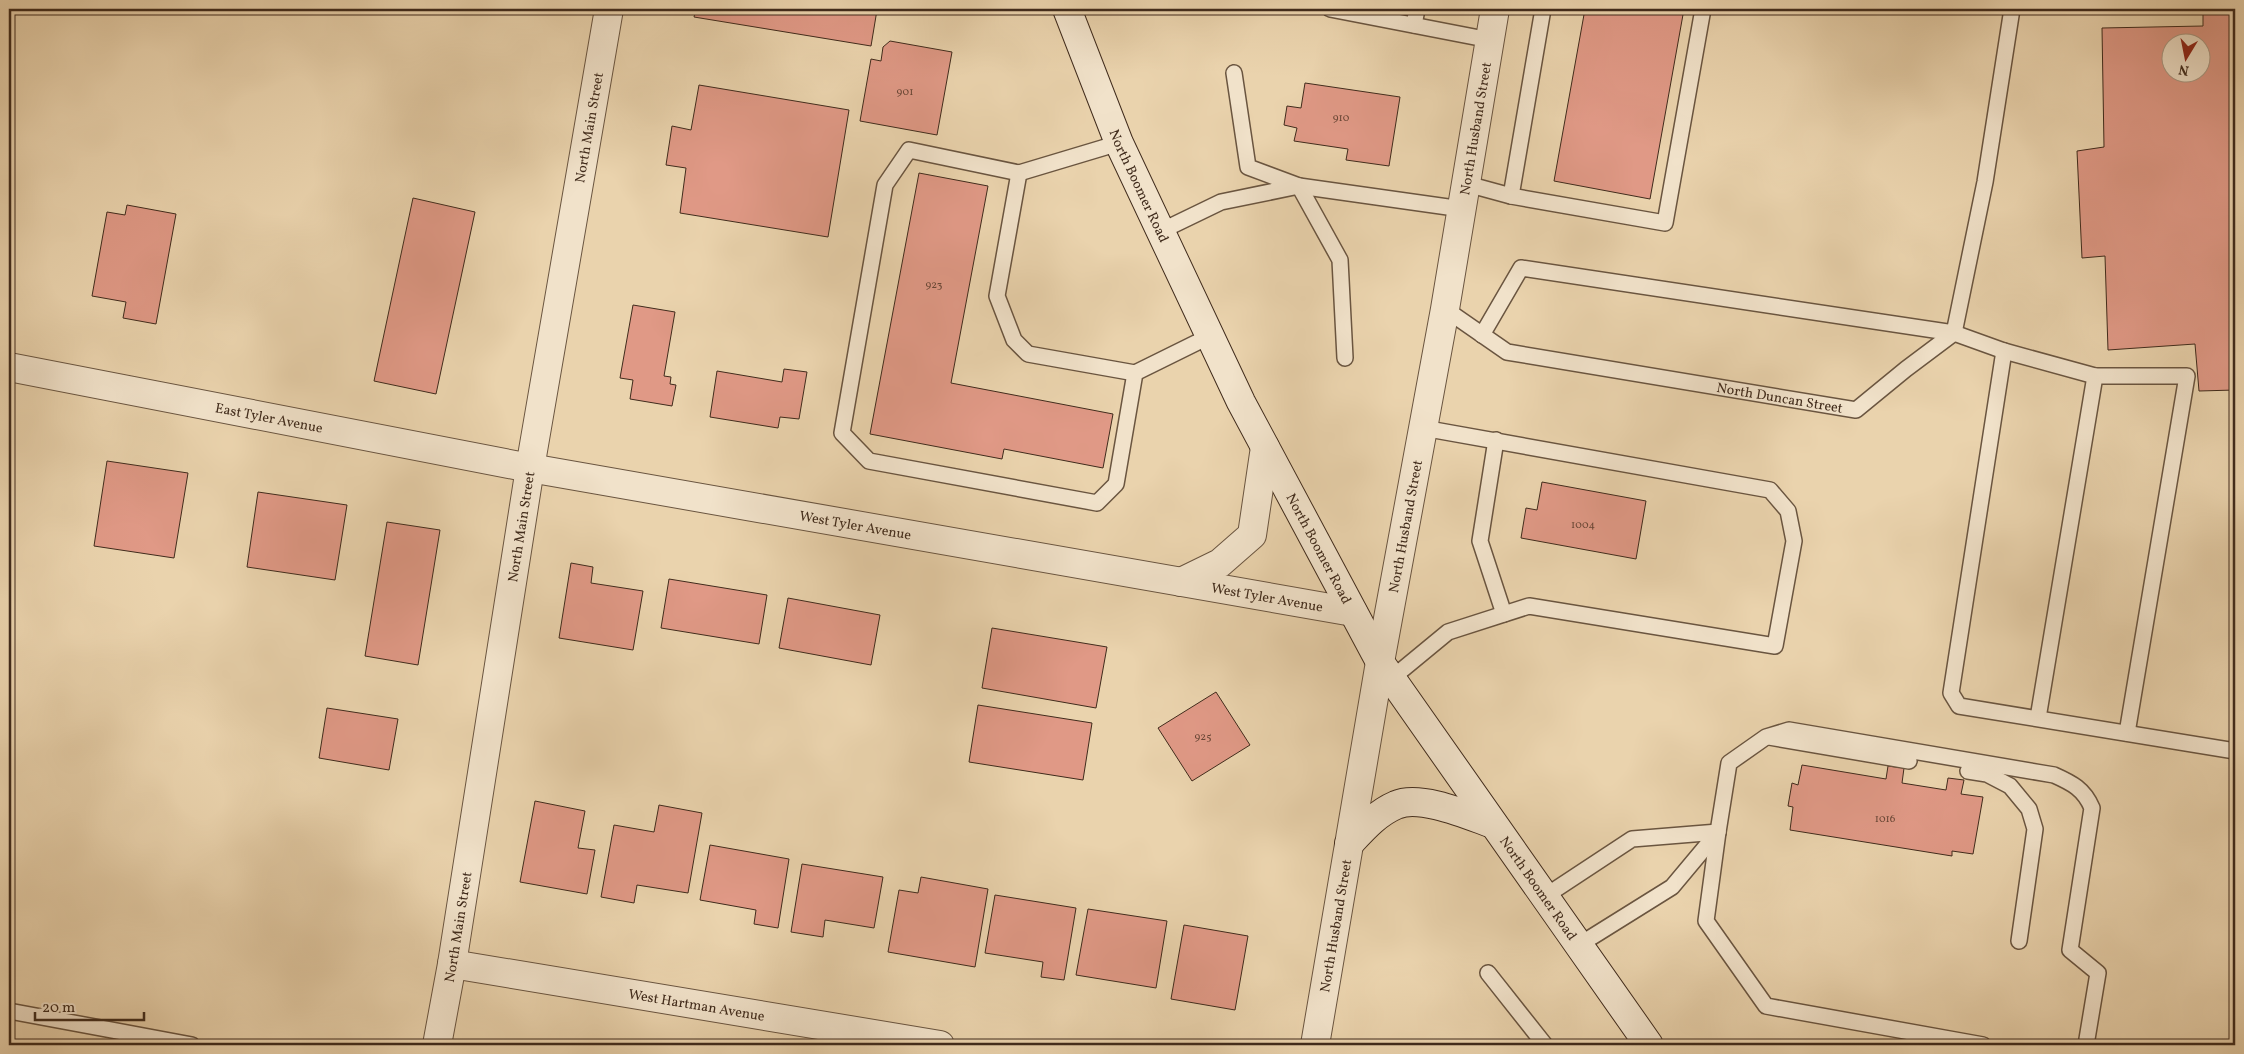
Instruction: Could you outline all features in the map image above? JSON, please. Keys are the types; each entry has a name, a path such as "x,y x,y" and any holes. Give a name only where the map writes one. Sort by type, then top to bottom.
{"street":[{"name":"North Main Street","path":"437,1045 452,964 530,468 610,9"},
{"name":"North Boomer Road","path":"1067,9 1119,143 1210,336 1265,447 1353,612 1386,670 1649,1045"},
{"name":"North Husband Street","path":"1315,1045 1349,844 1386,670 1423,428 1465,197 1495,9"},
{"name":"East Tyler Avenue","path":"9,367 530,468"},
{"name":"West Tyler Avenue","path":"1181,582 1220,563 1252,534 1265,447"},
{"name":"West Tyler Avenue","path":"530,468 1353,612"},
{"path":"1349,844 1370,821 1398,804 1422,803 1447,808 1494,824"},
{"name":"West Hartman Avenue","path":"452,964 940,1045"}],"lane":[{"path":"1330,9 1345,10 1490,40"},
{"path":"1414,25 1417,9"},
{"path":"1511,196 1543,9"},
{"path":"1161,231 1221,202 1299,186 1465,197 1511,196 1665,223 1703,9"},
{"path":"1954,333 1985,182 2012,9"},
{"path":"1234,73 1248,167 1299,186 1340,260 1345,358"},
{"path":"1119,143 1019,173 909,150 885,185 842,433 869,461 1097,503 1116,484 1135,373"},
{"path":"1019,173 997,296 1014,340 1028,354 1135,373 1210,336"},
{"path":"1482,335 1521,268 1954,333 2004,351 2095,376 2187,376 2127,734"},
{"name":"North Duncan Street","path":"1445,309 1507,352 1856,410 1954,333"},
{"path":"2004,351 1951,693 1959,706 2235,751"},
{"path":"2038,718 2095,376"},
{"path":"1386,670 1448,632 1529,606 1775,646 1794,541 1788,511 1770,490 1423,428"},
{"path":"1496,440 1480,541 1504,614"},
{"path":"1983,1045 1766,1006 1706,922 1729,763 1766,737 1789,730 2054,775 2073,783 2087,795 2092,808 2070,950 2098,973 2086,1045"},
{"path":"1766,737 1987,774 2010,786 2029,809 2035,829 2020,941"},
{"path":"1544,897 1632,839 1718,832"},
{"path":"1578,945 1672,887 1718,832"},
{"path":"1488,972 1545,1045"},
{"path":"9,1011 192,1045"}],"building":[{"path":"696,9 877,10 871,46 694,17"},
{"path":"1585,9 1684,9 1650,199 1554,181"},
{"path":"2203,9 2235,9 2235,390 2199,391 2195,344 2108,350 2105,256 2082,258 2077,151 2104,147 2102,28 2203,26"},
{"path":"890,41 952,52 937,135 860,121 871,59 881,61 883,47"},
{"path":"1305,83 1400,97 1389,166 1346,160 1348,149 1294,141 1297,128 1284,125 1287,106 1301,108"},
{"path":"699,85 849,110 828,237 680,213 686,168 666,165 672,126 691,130"},
{"path":"919,173 988,186 951,383 1113,414 1103,468 1004,449 1002,459 870,434"},
{"path":"413,198 475,212 436,394 374,381"},
{"path":"127,205 176,214 156,324 123,318 126,302 92,296 107,212 125,215"},
{"path":"633,305 675,312 664,376 671,377 670,384 676,385 672,406 630,399 633,380 620,378"},
{"path":"784,369 807,372 799,419 780,417 778,428 710,417 717,371 782,382"},
{"path":"107,461 188,473 174,558 94,546"},
{"path":"1542,482 1646,501 1636,559 1521,538 1526,508 1537,510"},
{"path":"258,492 347,505 335,580 247,567"},
{"path":"387,522 440,530 418,665 365,656"},
{"path":"571,563 593,567 591,583 643,591 633,650 559,638"},
{"path":"669,579 767,595 759,644 661,628"},
{"path":"788,598 880,615 871,665 779,648"},
{"path":"992,628 1107,647 1096,708 982,688"},
{"path":"1216,692 1250,745 1192,781 1158,728"},
{"path":"978,705 1092,723 1083,780 969,762"},
{"path":"327,708 398,719 389,770 319,758"},
{"path":"1802,765 1886,779 1888,766 1904,768 1902,783 1946,790 1948,778 1964,780 1961,794 1983,797 1973,854 1952,851 1952,856 1790,830 1793,807 1788,806 1792,783 1798,785"},
{"path":"535,801 585,811 578,848 595,850 587,894 520,882"},
{"path":"659,805 702,813 688,893 637,885 634,903 601,897 614,825 654,832"},
{"path":"710,845 789,859 778,928 754,924 756,910 700,900"},
{"path":"802,864 883,877 874,928 825,920 823,937 791,932"},
{"path":"921,877 988,889 975,967 888,952 899,890 918,893"},
{"path":"995,895 1076,908 1064,980 1041,977 1043,962 985,953"},
{"path":"1088,909 1167,921 1156,988 1076,975"},
{"path":"1184,925 1248,936 1235,1010 1171,999"}]}
